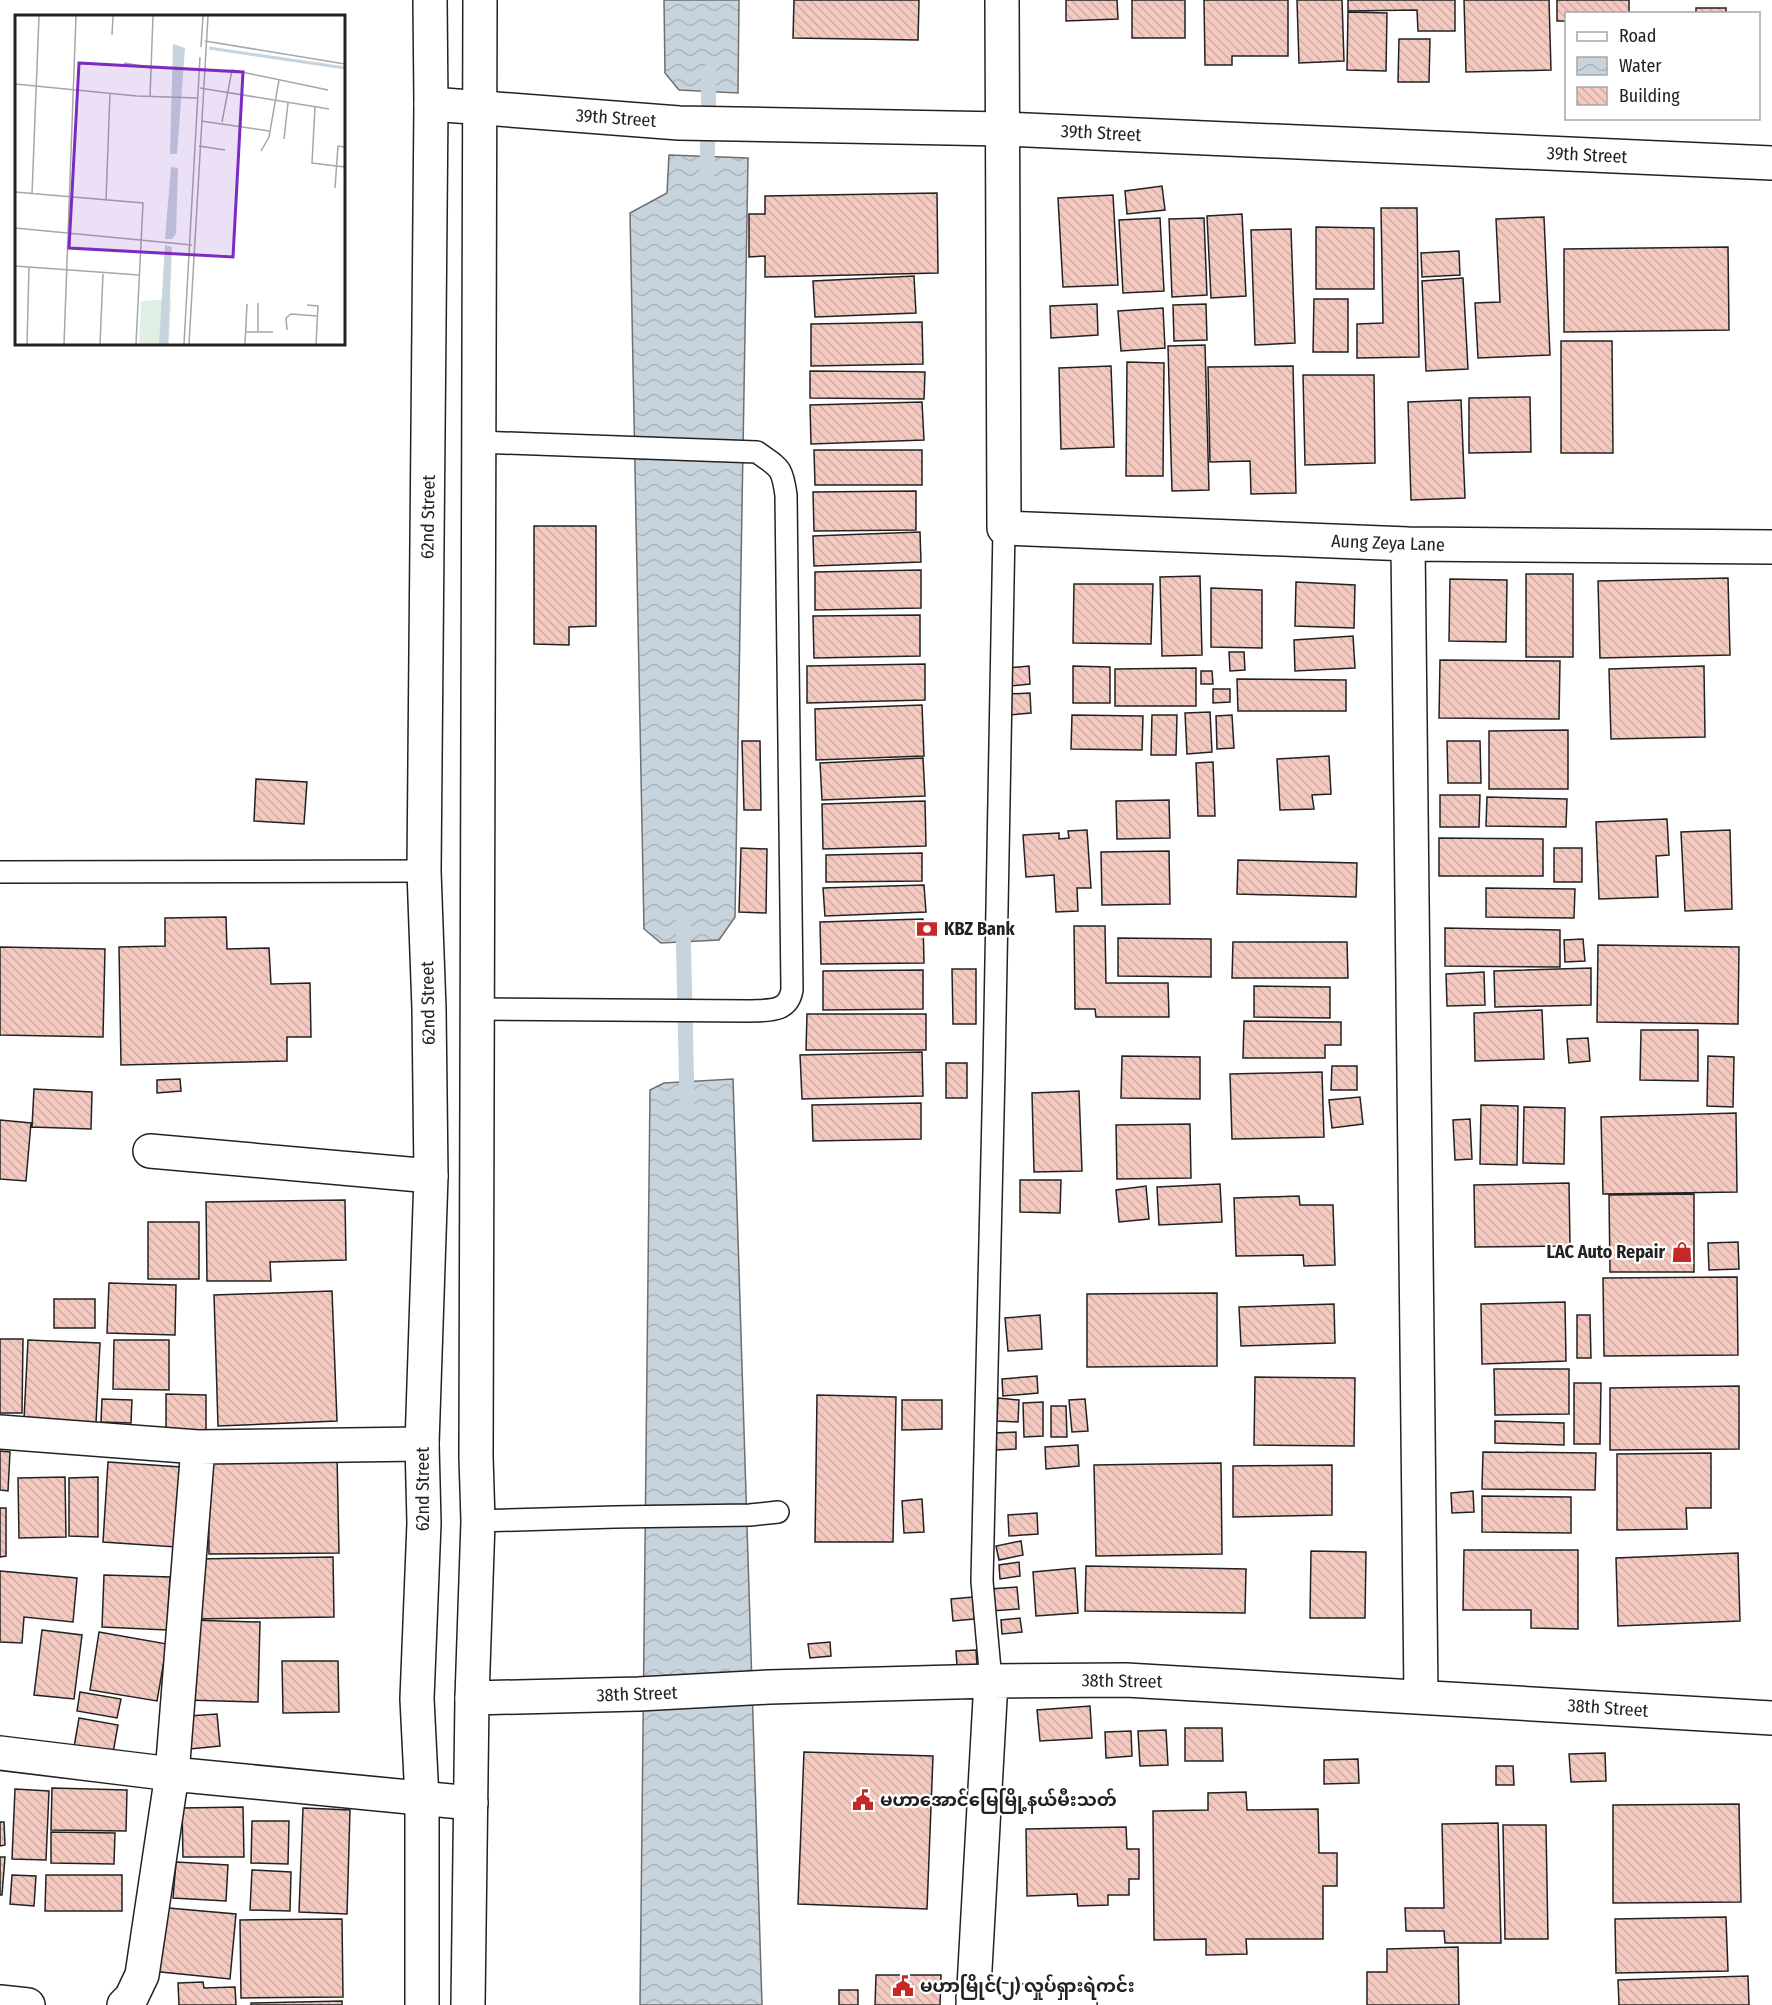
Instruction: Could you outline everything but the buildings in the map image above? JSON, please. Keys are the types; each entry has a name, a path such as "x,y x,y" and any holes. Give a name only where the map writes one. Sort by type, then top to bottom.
{"street":[{"name":"62nd Street","path":"422,2005 422,1799 417,1699 424,1523 423,1444 431,1176 429,1009 424,871 430,0"},
{"path":"468,2005 472,1698 478,1521 476,1457 480,0"},
{"path":"1002,0 1004,528"},
{"name":"39th Street","path":"431,104 679,123 1003,129 1772,163"},
{"name":"Aung Zeya Lane","path":"1004,528 1408,544 1772,547"},
{"path":"1408,544 1421,1696"},
{"path":"150,1151 431,1176"},
{"path":"0,1432 198,1447 423,1444"},
{"path":"123,2005 131,1998 142,1975 172,1774 198,1447"},
{"name":"38th Street","path":"472,1698 639,1694 769,1687 1126,1680 1772,1718"},
{"path":"991,1681 973,2002 1080,2005"},
{"path":"0,1753 172,1774 471,1803"},
{"path":"0,2002 28,2005"}],"lane":[{"path":"477,1009 749,1011 779,1009 786,1005 792,990 786,495 783,476 779,469 774,462 757,452 478,442"},
{"path":"991,1681 982,1581 995,1059 1004,528"},
{"path":"0,872 424,871"},
{"path":"478,1521 750,1515 778,1512"}],"water":[{"path":"664,0 739,0 738,93 679,90 665,73"},
{"path":"669,155 748,158 735,917 719,940 661,943 644,929 630,213 667,193"},
{"path":"733,1079 762,2005 640,2005 650,1090 664,1083"}],"waterway":[{"path":"707,177 709,72"},
{"path":"683,922 687,1102"}],"place":[{"name":"KBZ Bank","path":"927,929"},
{"name":"LAC Auto Repair","path":"1682,1252"},
{"name":"မဟာအောင်မြေမြို့နယ်မီးသတ်","path":"863,1800"},
{"name":"မဟာမြိုင်(၂) လှုပ်ရှားရဲကင်း","path":"903,1986"}]}
